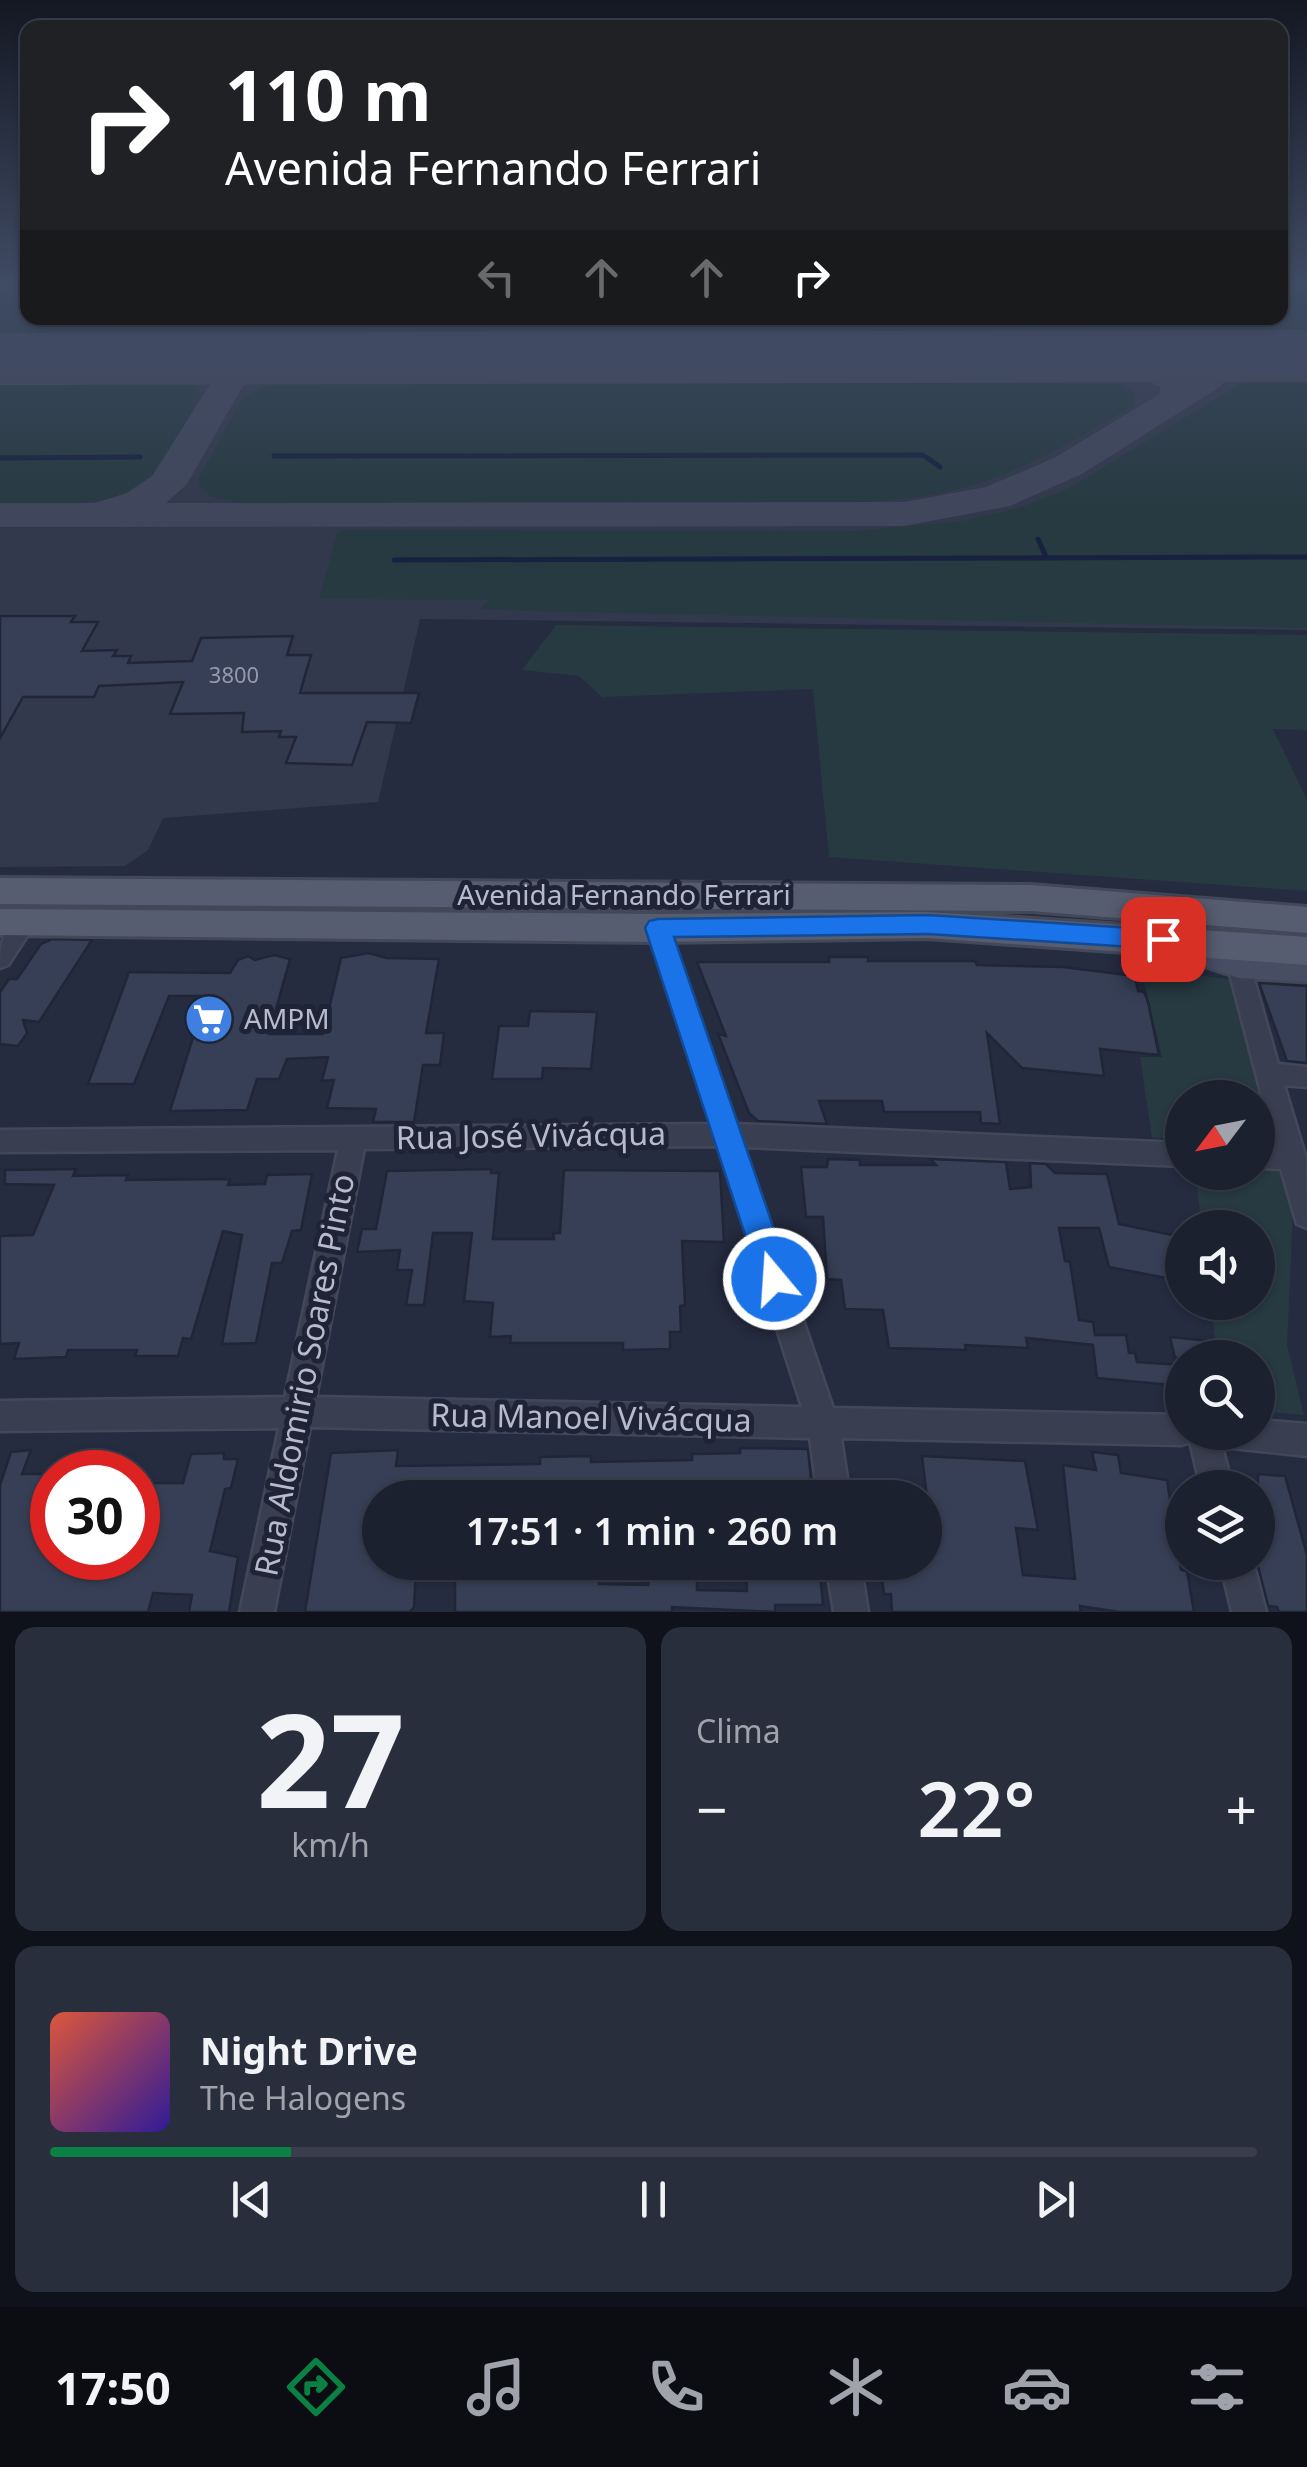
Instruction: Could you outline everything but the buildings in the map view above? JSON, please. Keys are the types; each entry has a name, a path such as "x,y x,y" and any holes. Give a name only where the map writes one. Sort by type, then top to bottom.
{"main road":[{"name":"Avenida Fernando Ferrari","path":"0,890 114,894 1031,898 1307,920"},
{"path":"13,922 114,894"},
{"path":"605,894 658,928"},
{"name":"Avenida Fernando Ferrari","path":"13,922 658,928 928,925 1163,939 1236,955 1307,950"}],"street":[{"path":"0,959 13,922"},
{"path":"658,928 823,1423 831,1480"},
{"path":"1236,955 1307,1215"},
{"name":"Avenida Fernando Ferrari","path":"1236,955 1307,969"},
{"path":"1268,1073 1307,1076"},
{"name":"Rua José Vivácqua","path":"0,1140 726,1134 1165,1153"},
{"name":"Rua Aldomirio Soares Pinto","path":"256,1612 352,1138"},
{"path":"1275,1157 1293,1158"},
{"name":"Rua Manoel Vivácqua","path":"0,1416 299,1412 1165,1430"},
{"path":"1275,1437 1307,1440"},
{"path":"846,1580 850,1612"},
{"path":"1241,1580 1249,1612"}],"shaded area":[{"path":"0,359 1307,359 1307,630 420,619 378,802 163,818 148,850 125,866 0,867"},
{"path":"1107,377 1135,392 1134,405 1007,473 944,492 907,498 865,502 241,503 212,497 199,486 198,479 243,398 278,379"},
{"path":"1252,377 1307,378 1307,628 526,611 479,609 490,600 319,599 337,533 343,530 856,531 962,521 1019,508 1067,489"},
{"path":"187,379 201,392 198,400 165,458 138,487 121,495 80,503 0,503 0,380"},
{"path":"556,625 1307,635 1307,730 1273,729 1307,800 1307,891 829,857 813,689 602,697 579,676 522,670"},
{"path":"1141,968 1236,980 1263,1080 1165,1080 1165,1138 1152,1137 1140,1057 1162,1057"},
{"path":"1275,1124 1283,1153 1275,1152"},
{"path":"1275,1171 1279,1171 1293,1211 1287,1345 1304,1415 1275,1412 1275,1340 1215,1340 1213,1320 1275,1320 1275,1210 1200,1210 1197,1190 1275,1190"}],"waterway":[{"path":"274,456 923,455 940,467"},
{"path":"0,458 140,457"},
{"path":"1038,539 1046,557"},
{"path":"394,560 1307,557"}],"taxiway":[{"path":"1105,359 1135,363 1165,374 1179,388 1176,399"},
{"path":"0,515 904,514 996,497 1068,466 1209,379 1201,367 1179,359"},
{"path":"110,511 141,502 167,484 230,379 251,368 287,360"}],"place":[{"name":"AMPM","path":"209,1019"}],"route":[{"path":"774,1279 658,928 928,925 1163,939"}]}
